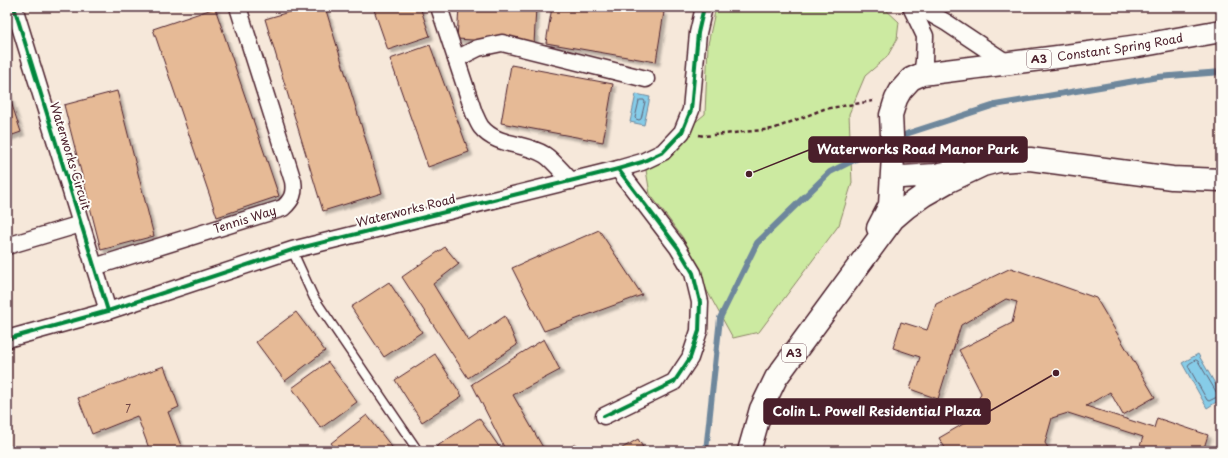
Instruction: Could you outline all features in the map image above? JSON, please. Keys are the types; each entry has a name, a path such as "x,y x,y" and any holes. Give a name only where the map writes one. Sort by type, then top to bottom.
{"main road":[{"name":"Constant Spring Road","path":"858,266 890,205 893,164 891,115 896,99 910,79 922,74 1138,46 1221,31"},
{"path":"1138,46 1191,43 1221,38"},
{"name":"Constant Spring Road","path":"749,451 761,409 776,378 893,219 907,207 930,192 983,165 998,161 1030,159 1172,178 1221,180"},
{"path":"893,164 901,178 935,175 983,165"}],"street":[{"name":"Waterworks Circuit","path":"14,7 108,311"},
{"name":"Tennis Way","path":"94,267 283,208 293,197 293,181 238,7"},
{"path":"439,7 474,113 481,126 492,137 505,143 527,147 546,155 571,181"},
{"name":"Waterworks Road","path":"7,339 108,311 292,250 618,169 642,162 663,152 682,132 691,110 698,32 704,7"},
{"path":"911,7 926,36 922,74"},
{"path":"919,7 947,23 1007,63"},
{"path":"456,59 478,48 502,43 646,79"},
{"path":"604,416 674,382 690,358 699,331 700,302 693,273 678,248 618,169"},
{"name":"Waterworks Circuit","path":"7,246 81,224"}],"lane":[{"path":"292,250 314,298 418,451"}],"path":[{"path":"682,132 704,136 773,129 824,109 866,101 896,99"}],"green space":[{"path":"716,7 883,7 899,22 897,39 887,57 865,76 849,114 852,183 839,225 759,332 733,338 700,278 683,238 650,194 645,164 705,114 708,44"}],"water":[{"path":"636,94 650,97 644,125 630,122"},
{"path":"1198,354 1221,394 1221,399 1207,408 1182,363"}],"building":[{"path":"306,7 325,7 382,193 323,211 265,19"},
{"path":"373,7 420,7 430,36 388,50"},
{"path":"459,7 536,7 534,44 457,39"},
{"path":"552,7 635,7 664,12 656,62 546,43"},
{"path":"215,8 279,196 217,217 153,29"},
{"path":"430,45 469,152 428,167 390,59"},
{"path":"511,65 613,84 603,142 501,123"},
{"path":"7,90 21,132 7,137"},
{"path":"117,91 154,236 101,250 64,105"},
{"path":"599,230 642,295 544,331 512,268"},
{"path":"445,247 459,264 433,284 468,341 505,316 517,345 468,378 402,277"},
{"path":"1011,268 1096,298 1155,397 1123,415 1110,392 1086,406 1154,428 1157,418 1208,435 1203,451 1155,451 1140,446 1143,437 1068,413 1052,418 1045,443 1050,451 947,451 939,438 970,420 981,393 959,350 1012,323 1017,302 1006,299 961,325 938,399 910,389 920,357 893,348 901,322 927,330 936,304"},
{"path":"389,282 422,332 384,357 351,307"},
{"path":"296,312 325,351 285,381 256,342"},
{"path":"544,339 560,370 513,395 545,451 506,451 472,384"},
{"path":"435,354 462,396 422,422 395,380"},
{"path":"328,362 357,402 321,428 292,388"},
{"path":"164,366 179,407 168,412 183,451 150,451 137,416 92,434 78,398"},
{"path":"367,415 395,451 337,451 331,443"},
{"path":"479,418 502,451 439,451 436,447"},
{"path":"638,439 645,451 617,451"},
{"path":"575,444 580,451 565,451"}],"waterway":[{"path":"897,139 909,133 995,105 1158,77 1221,72"},
{"path":"706,451 720,318 757,243 830,172 888,143"}],"cycle path":[{"path":"14,7 108,311"},
{"path":"7,339 108,311 292,250 618,169 642,162 663,152 682,132 691,110 698,33 704,7"},
{"path":"604,416 674,382 690,358 699,331 700,302 693,273 678,248 618,169"}],"place":[{"name":"Waterworks Road Manor Park","path":"749,174"},
{"name":"Colin L. Powell Residential Plaza","path":"1056,373"}]}
